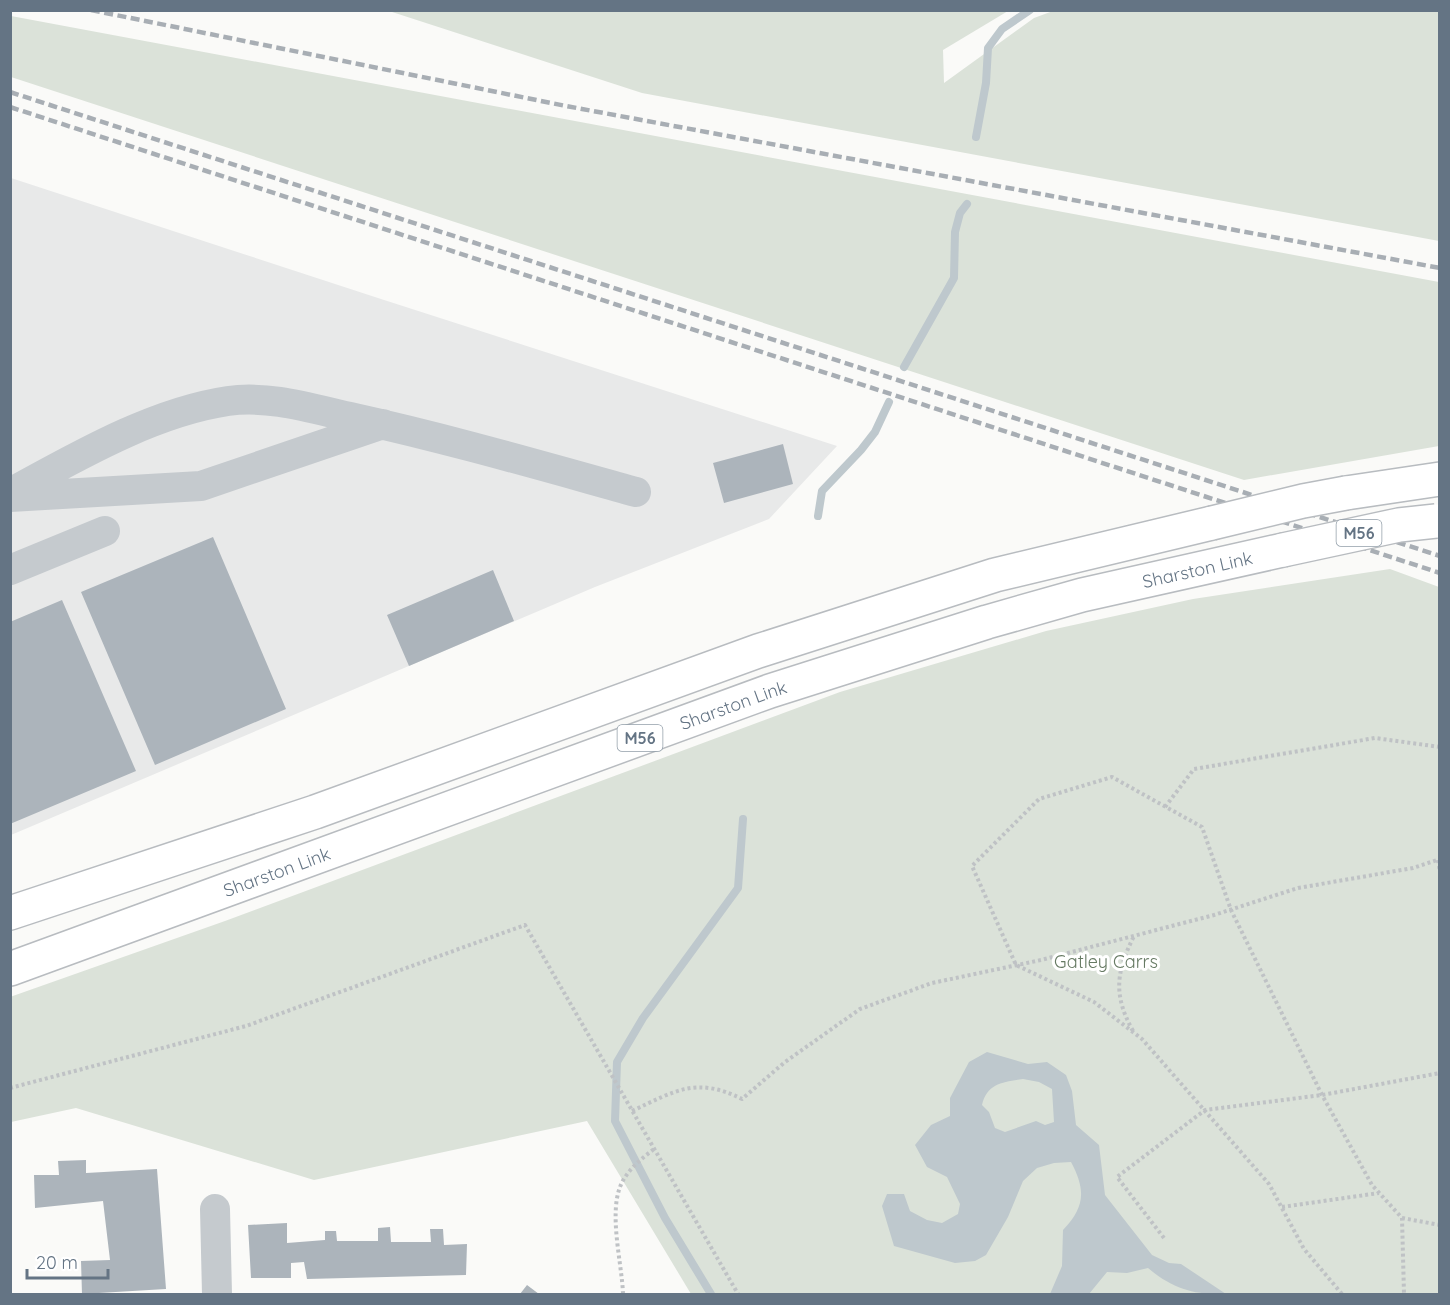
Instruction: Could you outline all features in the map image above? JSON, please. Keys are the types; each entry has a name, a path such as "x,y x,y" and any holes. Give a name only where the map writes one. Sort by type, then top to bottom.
{"highway":[{"name":"M56","path":"10,913 315,812 758,651 995,575 1303,501 1440,479"},
{"name":"Sharston Link","path":"10,969 770,691 987,622 1071,598 1283,550 1399,525 1438,521"}],"street":[{"path":"10,495 68,461 168,417 229,401 281,402 383,424 636,492"},
{"path":"10,495 201,486 383,424"},
{"path":"10,570 105,531"},
{"path":"215,1209 217,1294"}],"path":[{"path":"1165,807 1194,769 1375,738 1440,747"},
{"path":"1342,1294 1304,1249 1269,1184 1134,1032 1094,1002 1016,965 972,866 1039,799 1112,777 1202,827 1231,910 1322,1095 1372,1185 1402,1218 1440,1225"},
{"path":"632,1112 680,1089 718,1087 742,1099 785,1062 860,1009 932,983 1134,936 1231,910 1299,888 1413,868 1439,860 1440,872"},
{"path":"10,1088 246,1026 525,925 738,1294"},
{"path":"1134,936 1124,956 1118,977 1122,1011 1134,1032"},
{"path":"1164,1238 1118,1177 1205,1110 1322,1095 1440,1073"},
{"path":"622,1294 617,1210 620,1187 631,1169 654,1149"},
{"path":"1282,1207 1380,1193"},
{"path":"1402,1218 1404,1294"}],"shaded area":[{"path":"11,178 837,446 769,519 595,587 11,835"},
{"path":"987,1052 1028,1064 1047,1062 1066,1075 1072,1091 1076,1125 1099,1145 1105,1195 1152,1255 1169,1263 1181,1264 1226,1294 1194,1292 1175,1286 1148,1268 1127,1273 1107,1272 1089,1294 1050,1294 1062,1266 1063,1230 1076,1214 1081,1198 1079,1181 1071,1162 1054,1163 1037,1168 1023,1181 1008,1217 986,1255 975,1261 955,1263 894,1246 882,1206 887,1194 904,1194 910,1211 927,1220 942,1223 958,1214 960,1204 947,1177 927,1167 915,1145 931,1125 950,1116 950,1098 969,1062","holes":["1023,1079 1039,1082 1052,1089 1054,1122 1045,1125 1036,1121 1005,1132 995,1128 989,1112 982,1105 988,1092 997,1085 1009,1081"]}],"green space":[{"path":"389,11 1008,11 943,50 944,83 1034,18 1053,11 1439,11 1439,241 642,93"},
{"path":"11,16 1439,282 1439,446 1244,480 11,77"},
{"name":"Gatley Carrs","path":"1390,569 1439,587 1439,1294 691,1294 587,1121 314,1180 76,1108 11,1122 10,997 225,921 840,692 1046,631 1193,599"}],"building":[{"path":"783,444 793,484 724,503 713,463"},
{"path":"213,537 286,709 155,765 81,592"},
{"path":"493,570 514,621 409,666 387,615"},
{"path":"62,600 136,771 10,824 10,622"},
{"path":"86,1160 86,1173 157,1169 166,1289 82,1294 81,1261 110,1260 103,1201 35,1208 34,1175 59,1175 58,1161"},
{"path":"287,1223 287,1243 325,1240 325,1231 336,1231 337,1241 378,1241 378,1228 390,1227 391,1242 431,1242 430,1229 443,1229 444,1245 467,1244 466,1275 307,1279 304,1262 291,1263 291,1278 251,1278 248,1225"},
{"path":"527,1285 539,1294 520,1294"}],"waterway":[{"path":"976,137 986,83 988,48 1002,29 1030,10"},
{"path":"904,367 954,278 955,232 960,213 967,204"},
{"path":"818,516 822,491 875,432 889,402"},
{"path":"711,1294 665,1218 615,1121 617,1062 643,1018 738,888 743,819"}],"railway":[{"path":"91,10 566,106 1440,268"},
{"path":"10,92 1440,556"},
{"path":"10,107 1440,573"}]}
